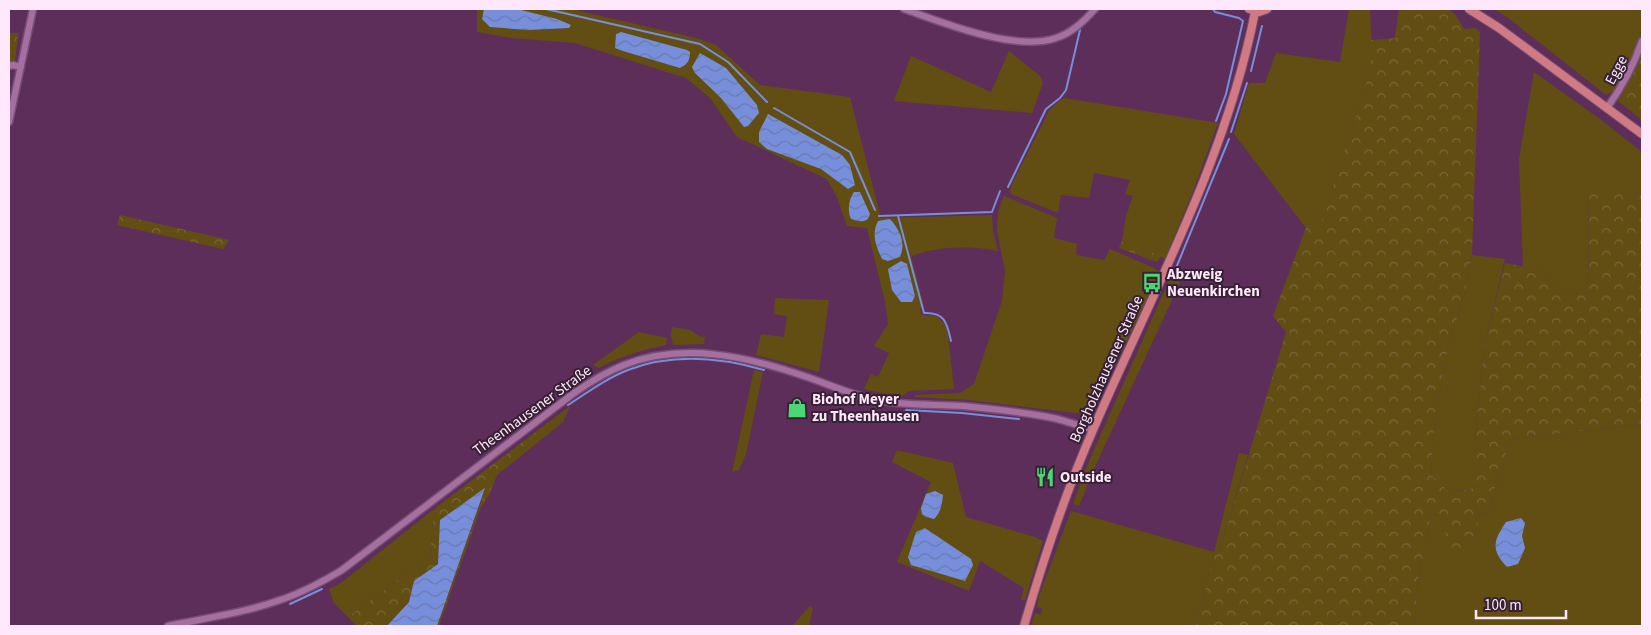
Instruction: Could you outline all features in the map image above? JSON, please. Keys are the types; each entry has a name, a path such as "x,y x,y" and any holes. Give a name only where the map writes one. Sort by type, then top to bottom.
{"main road":[{"path":"1252,10 1263,11 1267,9"},
{"path":"1469,9 1499,28 1642,134"},
{"name":"Borgholzhausener Straße","path":"1024,626 1063,506 1093,430 1166,271 1224,127 1240,74 1252,10"}],"street":[{"path":"9,122 33,9"},
{"path":"904,9 1001,39 1041,41 1055,39 1071,31 1095,9"},
{"name":"Egge","path":"1607,108 1620,90 1635,62 1642,41"},
{"path":"9,66 21,67"},
{"name":"Theenhausener Straße","path":"168,626 264,605 296,594 322,582 350,564 574,393 598,377 624,365 651,356 699,352 723,355 770,365 876,400 964,406 1026,413 1055,418 1093,430"}],"green space":[{"path":"477,9 571,9 696,38 716,45 760,85 850,97 881,218 992,215 993,231 998,251 975,248 944,248 911,256 924,307 920,308 921,315 936,316 945,324 954,389 909,391 901,397 864,389 871,374 878,377 889,353 874,346 888,324 885,302 867,228 847,226 837,197 827,179 737,137 710,98 686,78 575,43 511,38 477,32"},
{"path":"1349,9 1370,9 1371,68 1322,222 1307,225 1306,228 1234,134 1249,83 1265,83 1276,53 1340,62"},
{"path":"1399,9 1448,9 1455,14 1464,29 1475,28 1480,32 1472,255 1465,292 1447,351 1435,416 1431,475 1448,491 1470,490 1475,485 1475,440 1484,348 1505,263 1540,270 1563,292 1588,295 1589,188 1642,193 1642,424 1511,439 1487,513 1481,512 1474,539 1463,559 1445,555 1446,517 1431,514 1419,574 1414,626 1196,626 1214,552 1219,553 1286,332 1273,316 1307,225 1322,221 1371,68 1371,40 1395,38"},
{"path":"1494,9 1642,9 1641,36 1625,76 1619,85 1606,95 1507,17"},
{"path":"9,33 18,33 15,61 9,63"},
{"path":"1642,50 1642,120 1618,101 1638,63"},
{"path":"1009,51 1040,76 1043,83 1032,113 894,101 911,56 991,92"},
{"path":"1534,72 1600,119 1642,152 1642,193 1589,189 1588,295 1563,292 1540,270 1523,267 1519,159"},
{"path":"1065,98 1218,123 1192,194 1165,259 1122,241 1126,216 1133,196 1125,194 1130,180 1094,173 1089,198 1061,195 1058,213 1011,194 1012,184 1050,109"},
{"path":"1004,196 1057,218 1054,238 1077,244 1076,255 1104,260 1110,249 1160,272 1093,412 1085,414 969,400 915,397 915,395 960,393 974,384 1002,301 1005,271 997,230 998,212"},
{"path":"120,215 229,240 223,249 117,225"},
{"path":"1122,241 1161,256 1157,262 1119,248"},
{"path":"1472,255 1505,259 1484,348 1475,440 1475,485 1470,490 1448,491 1431,475 1435,416 1447,351 1465,292"},
{"path":"1171,276 1181,280 1094,469 1079,506 1073,504 1087,466"},
{"path":"775,298 829,300 819,372 756,355 761,334 784,337 787,316 774,314"},
{"path":"672,327 690,330 699,336 705,337 704,344 673,345"},
{"path":"639,332 667,338 666,345 632,354 599,368 593,365"},
{"path":"754,370 763,372 746,454 739,470 732,472"},
{"path":"570,406 563,422 497,475 489,495 481,507 439,626 437,626 485,489 440,520 438,564 414,581 409,602 387,626 357,626 348,617 430,556 434,509"},
{"path":"1642,424 1642,626 1414,626 1419,574 1431,514 1447,517 1474,539 1481,512 1487,513 1511,439"},
{"path":"897,450 953,463 966,517 1043,541 1025,600 1021,600 1024,588 980,561 969,591 897,562 931,482 892,462"},
{"path":"1239,453 1248,455 1219,553 1214,552"},
{"path":"434,509 430,556 348,617 334,603 329,589 341,583"},
{"path":"1071,511 1214,552 1196,626 1031,626 1035,613 1041,614 1042,608 1037,607 1039,596"},
{"path":"810,606 813,608 809,626 792,626"}],"water":[{"path":"484,9 517,9 557,19 571,25 569,28 528,30 490,27 482,19"},
{"path":"621,32 687,50 690,52 689,60 680,68 615,48 616,34"},
{"path":"700,53 726,68 757,105 759,113 748,126 744,127 721,98 695,73 692,67"},
{"path":"768,114 842,155 850,165 855,185 848,189 821,169 767,149 759,142 759,132"},
{"path":"854,192 860,192 870,214 868,219 864,221 851,219 849,205"},
{"path":"890,219 901,237 902,252 900,257 888,261 882,259 876,245 875,231 878,221"},
{"path":"901,261 907,264 915,296 912,302 901,302 892,290 888,269"},
{"path":"485,488 437,626 387,626 409,602 414,581 438,564 440,520"},
{"path":"935,491 943,495 940,511 934,519 922,514 921,508 926,494"},
{"path":"1521,518 1525,523 1522,536 1525,548 1518,564 1507,567 1498,555 1496,540 1506,522"},
{"path":"925,528 971,559 973,565 965,581 911,565 908,557 916,532"}],"waterway":[{"path":"546,9 700,44 728,62 767,102"},
{"path":"1213,9 1215,12 1239,18 1243,21 1226,94 1216,121"},
{"path":"1251,71 1262,26"},
{"path":"1008,187 1046,109 1060,98 1066,90 1080,30"},
{"path":"1231,132 1247,83"},
{"path":"774,108 850,152 875,210"},
{"path":"1176,268 1229,139"},
{"path":"879,216 992,212 1000,191"},
{"path":"898,216 924,313 937,314 944,320 951,341"},
{"path":"568,405 620,373 661,361 679,359 713,360 764,370"},
{"path":"906,410 1019,419"},
{"path":"290,604 322,589"}],"place":[{"name":"Abzweig Neuenkirchen","path":"1152,283"},
{"name":"Biohof Meyer zu Theenhausen","path":"797,408"},
{"name":"Outside","path":"1045,477"}]}
